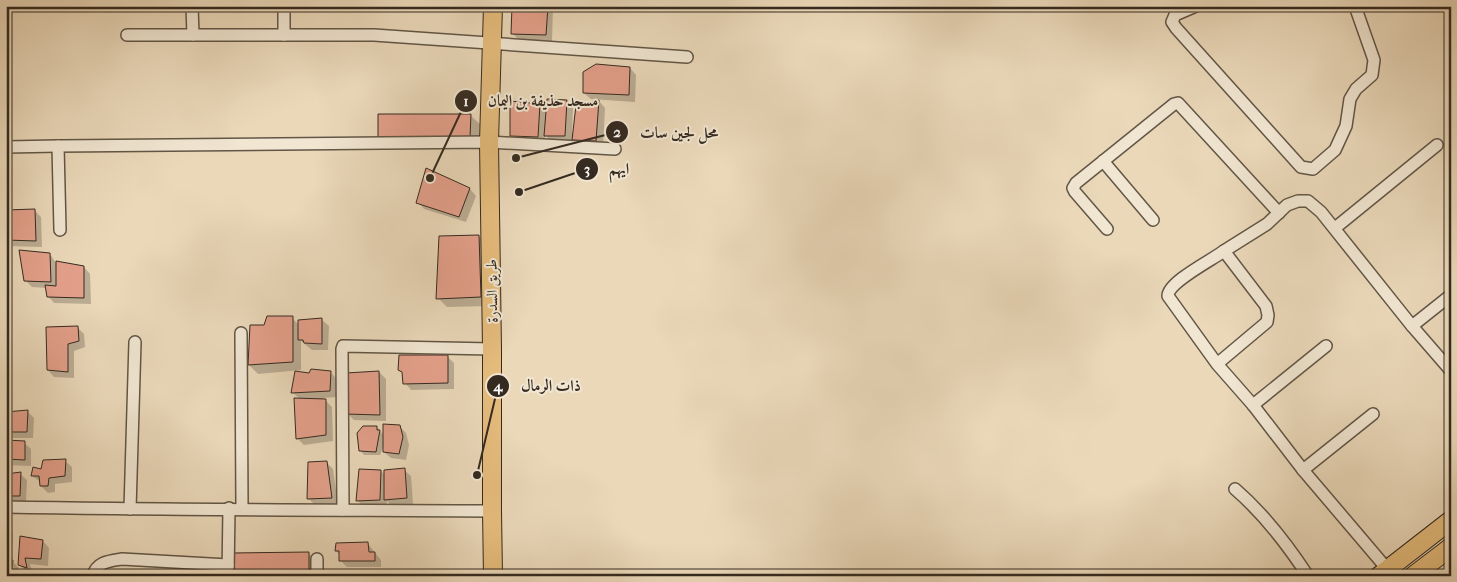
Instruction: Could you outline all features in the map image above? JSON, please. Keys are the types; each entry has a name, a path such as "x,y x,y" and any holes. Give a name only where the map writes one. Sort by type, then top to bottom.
{"main road":[{"name":"طريق السدرة","path":"493,6 489,142 493,576"},
{"path":"1384,573 1451,520"},
{"path":"1413,576 1451,547"}],"street":[{"path":"192,6 193,35"},
{"path":"284,6 284,35"},
{"path":"1196,6 1176,15 1172,22 1176,28 1301,167 1313,169 1335,150 1346,126 1350,99 1356,89 1372,75 1374,60 1355,6"},
{"path":"127,36 374,35 686,57"},
{"path":"1107,229 1079,198 1073,188 1076,183 1174,104 1178,103 1279,213"},
{"path":"6,147 489,142 615,149"},
{"path":"1335,228 1437,145"},
{"path":"58,146 60,230"},
{"path":"1104,161 1153,220"},
{"path":"1384,573 1253,405 1217,364 1172,303 1168,292 1179,280 1267,224 1287,205 1298,201 1308,201 1335,228 1412,326 1451,371"},
{"path":"1217,364 1267,322 1268,315 1266,306 1224,251"},
{"path":"1412,326 1451,295"},
{"path":"241,333 242,508"},
{"path":"130,509 135,342"},
{"path":"343,510 343,346 492,349"},
{"path":"1253,405 1326,346"},
{"path":"1302,470 1372,414"},
{"path":"1235,489 1267,519 1308,576"},
{"path":"6,507 492,511"},
{"path":"93,576 98,566 106,561 122,559 228,570 229,508"},
{"path":"317,559 317,576"}],"building":[{"path":"512,6 548,6 546,35 511,34"},
{"path":"596,64 630,67 629,95 583,93 583,72"},
{"path":"547,99 567,100 565,136 544,136"},
{"path":"599,100 596,141 572,140 576,105"},
{"path":"510,101 540,104 538,137 510,136"},
{"path":"378,114 471,114 470,138 378,139"},
{"path":"426,168 470,188 459,217 416,203"},
{"path":"35,209 36,241 6,240 6,210"},
{"path":"479,235 481,297 436,299 439,236"},
{"path":"19,250 50,253 51,282 24,281"},
{"path":"56,261 84,266 84,298 47,297 45,285 56,286"},
{"path":"267,316 293,316 293,362 248,365 250,325 264,325"},
{"path":"322,318 322,344 304,343 303,340 298,340 298,320"},
{"path":"78,326 79,341 68,344 68,372 47,370 46,327"},
{"path":"399,355 448,355 448,383 403,384 402,372 398,370"},
{"path":"311,369 331,371 330,391 291,393 295,371 309,373"},
{"path":"379,371 380,415 346,414 346,373"},
{"path":"294,398 326,399 326,435 296,439"},
{"path":"28,410 27,432 6,432 6,412"},
{"path":"383,424 400,425 403,437 399,454 383,452"},
{"path":"363,426 377,426 377,430 380,430 376,452 359,451 357,433"},
{"path":"6,440 25,441 25,460 6,459"},
{"path":"66,459 65,476 49,478 48,486 40,486 39,476 31,476 33,467 41,469 43,460"},
{"path":"327,461 332,498 307,499 308,462"},
{"path":"405,468 407,498 384,500 384,470"},
{"path":"359,469 381,470 380,500 356,501"},
{"path":"21,472 20,496 6,496 6,474"},
{"path":"20,536 43,540 41,559 25,558 27,568 18,565"},
{"path":"368,542 369,552 375,552 375,561 339,561 339,551 335,551 336,543"},
{"path":"309,552 309,576 232,576 232,553"},
{"path":"6,560 13,560 11,576 6,576"}],"place":[{"name":"محل لجين سات","path":"516,158"},
{"name":"مسجد حذيفة بن اليمان","path":"430,178"},
{"name":"ايهم","path":"519,192"},
{"name":"ذات الرمال","path":"477,475"}]}
